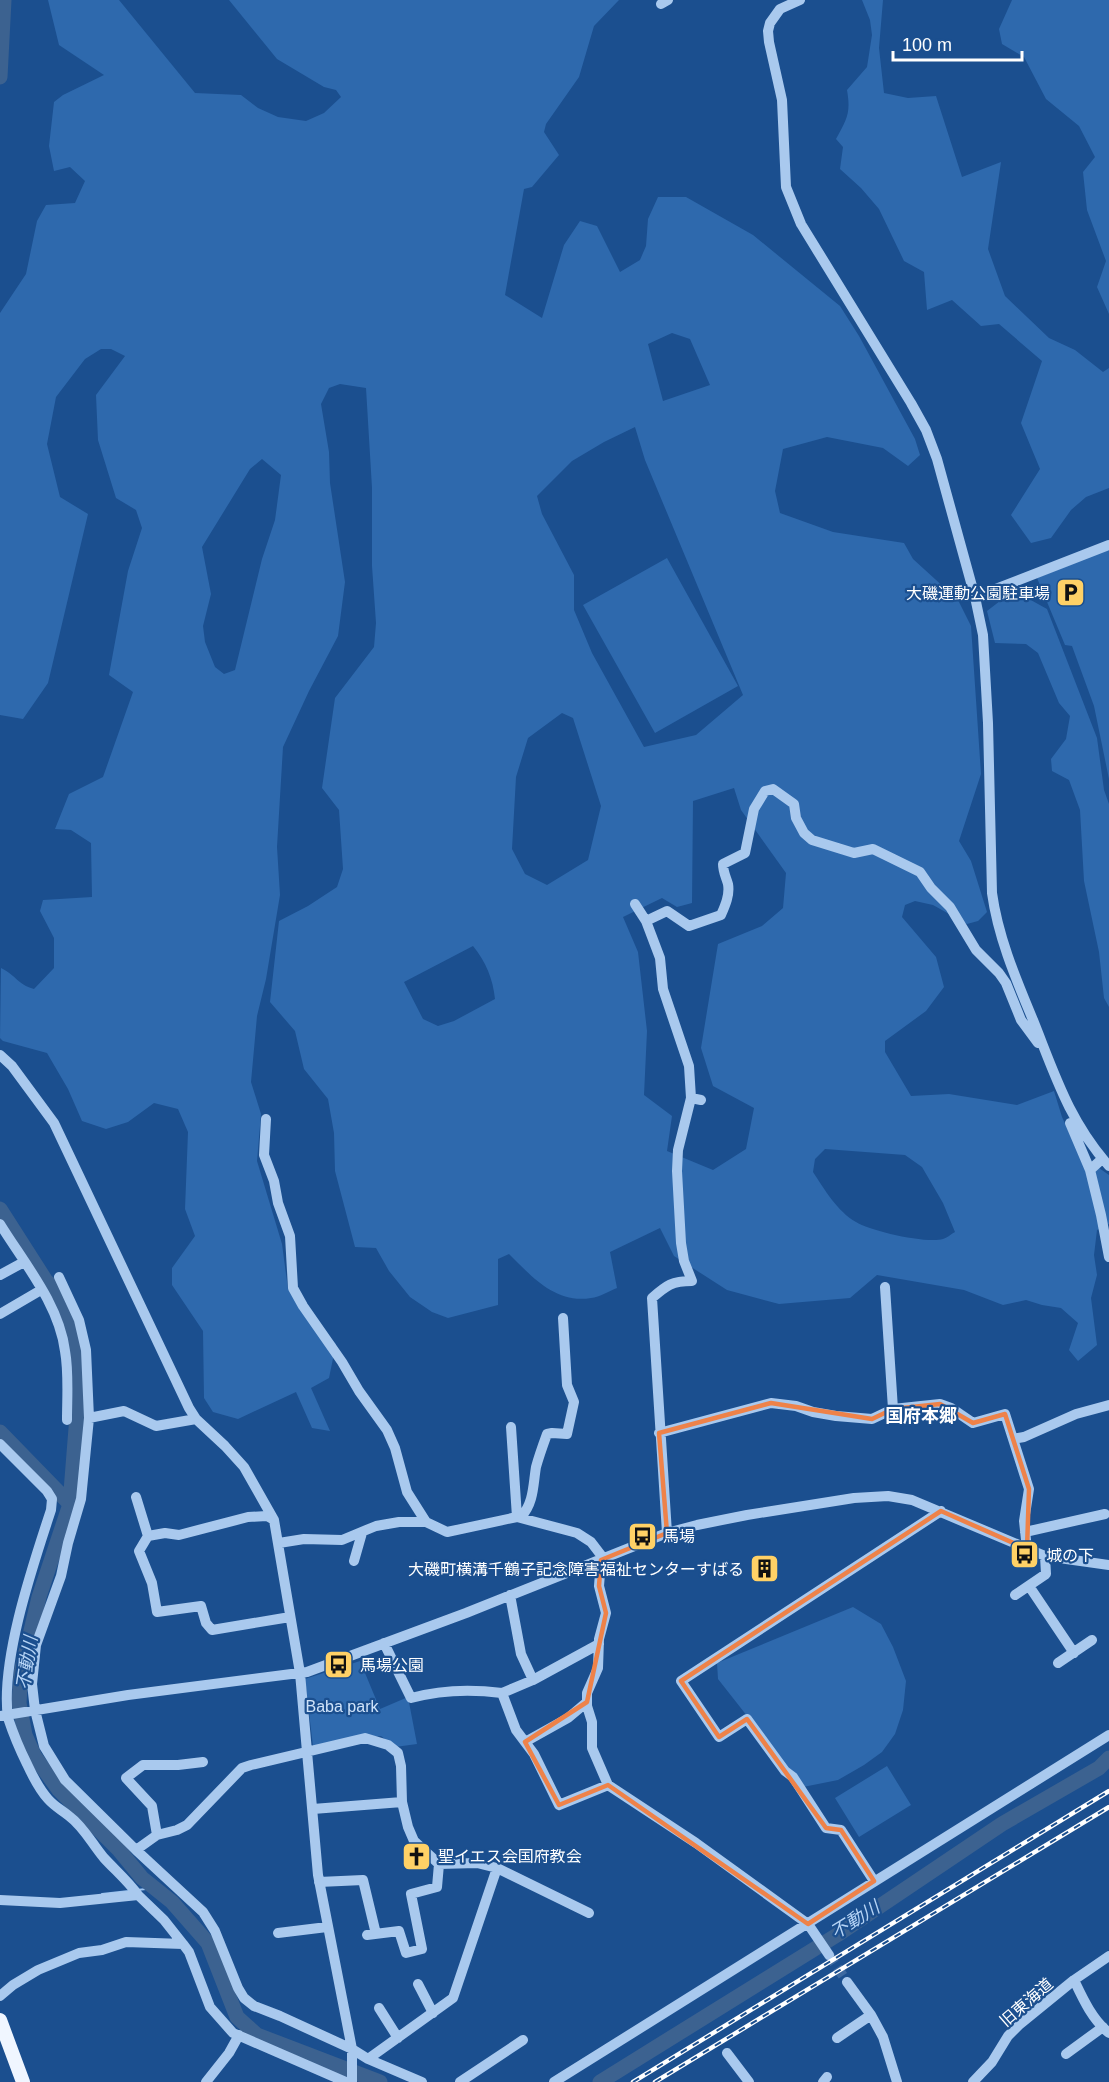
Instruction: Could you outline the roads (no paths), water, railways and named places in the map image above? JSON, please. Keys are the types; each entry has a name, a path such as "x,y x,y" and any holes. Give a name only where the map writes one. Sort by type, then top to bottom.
{"main road":[{"path":"0,2020 23,2082"}],"street":[{"path":"800,0 781,4 771,23 769,42 782,99 786,187 801,224 885,358 926,430 937,459 975,597 983,635 988,723 992,893 995,918 1067,1106 1083,1134 1106,1163 1090,1170"},
{"path":"975,597 1109,545"},
{"path":"646,921 668,911 689,926 721,915 726,903 728,886 723,864 745,853 754,809 765,791 773,789 794,804 796,818 804,833 812,840 854,853 873,849 920,872 931,888 950,907 976,950 1006,983 1021,1020 1046,1053"},
{"path":"635,904 646,921 660,958 663,989 689,1066 696,1099 678,1150 676,1171 681,1243 684,1261 692,1281 678,1281 667,1285 652,1298 667,1533"},
{"path":"0,1055 26,1083 54,1123 196,1419 244,1467 274,1520 300,1673 319,1882 352,2049 352,2082"},
{"path":"1067,1106 1068,1117 1090,1170 1109,1257"},
{"path":"266,1119 264,1155 290,1236 293,1288 387,1431 395,1448 407,1492 426,1522"},
{"path":"0,1226 51,1307 65,1350 67,1420"},
{"path":"0,1275 24,1262"},
{"path":"59,1277 78,1320 86,1350 89,1418 81,1499 61,1576 36,1645 31,1710 44,1746 57,1770 136,1850 204,1912 215,1931 244,1998 254,2006 422,2082"},
{"path":"885,1287 893,1409"},
{"path":"0,1314 42,1290"},
{"path":"279,1543 304,1539 342,1540 376,1526 399,1522 426,1522 447,1532 519,1517 528,1510 537,1465 547,1434 567,1434 574,1402 567,1385 563,1318"},
{"path":"659,1433 771,1404 796,1406 836,1416 872,1419 893,1409 940,1404 951,1408 973,1423 1005,1414 1029,1490 1025,1532 1027,1549"},
{"path":"1013,1439 1024,1437 1076,1414 1109,1405"},
{"path":"89,1418 124,1411 156,1426 196,1419"},
{"path":"511,1427 519,1517"},
{"path":"0,1444 47,1491 51,1499 51,1510 28,1576 8,1653 6,1687 6,1715 22,1753 42,1791 60,1811 69,1816 86,1833 105,1859 164,1920 183,1944 189,1952 210,2007 233,2033 346,2082"},
{"path":"6,1715 128,1695 300,1673 510,1595 667,1533 747,1515 854,1498 888,1496 912,1500 1045,1556 1109,1565"},
{"path":"136,1497 148,1536 139,1551 152,1583 157,1612 201,1606 206,1623 212,1630 290,1617"},
{"path":"874,1881 841,1830 826,1828 793,1777 785,1771 747,1719 719,1737 681,1681 941,1511"},
{"path":"1025,1532 1105,1514"},
{"path":"148,1536 165,1533 179,1535 249,1517 267,1516 274,1520"},
{"path":"519,1517 577,1533 591,1542 603,1559 599,1586 606,1613 599,1644 598,1668 587,1693 587,1702 592,1722 592,1748 608,1785 696,1843 808,1924 830,1955"},
{"path":"342,1540 354,1561 362,1533"},
{"path":"1015,1595 1046,1574 1045,1556"},
{"path":"1029,1586 1074,1653"},
{"path":"510,1595 521,1654 533,1680"},
{"path":"1058,1664 1092,1640"},
{"path":"384,1643 411,1698 429,1694 482,1690 502,1693 533,1680 599,1644"},
{"path":"502,1693 516,1730 534,1754 559,1805 608,1785"},
{"path":"525,1742 568,1718 587,1702"},
{"path":"554,2082 1109,1735"},
{"path":"136,1850 157,1834 177,1830 187,1825 242,1768 365,1738 388,1745 398,1753 401,1766 402,1802 408,1827 414,1841 439,1864 477,1863 497,1868 589,1913"},
{"path":"157,1834 152,1806 126,1778 143,1765 203,1762"},
{"path":"313,1809 402,1802"},
{"path":"319,1882 363,1880 371,1934 399,1931 406,1953 422,1950 411,1894 437,1887 439,1864"},
{"path":"368,2059 453,1998 497,1868"},
{"path":"0,1900 60,1903 138,1895"},
{"path":"278,1933 327,1927"},
{"path":"0,1996 38,1970 79,1953 102,1950 126,1942 183,1944"},
{"name":"旧東海道","path":"974,2082 992,2062 1008,2036 1074,1980 1109,1956"},
{"path":"1066,2054 1106,2028 1084,2002 1074,1980"},
{"path":"847,1982 871,2015 883,2037 897,2082"},
{"path":"418,1984 433,2013"},
{"path":"379,2008 398,2038"},
{"path":"837,2038 871,2015"},
{"path":"206,2082 229,2053 239,2035"},
{"path":"460,2082 523,2040"},
{"path":"727,2053 749,2082"}],"waterway":[{"name":"不動川","path":"0,77 4,0"},
{"name":"不動川","path":"0,1209 46,1281 54,1288 77,1352 78,1403 70,1504 39,1597 21,1673 19,1703 25,1735 35,1757 59,1790 119,1850 142,1878 172,1902 208,1943 237,2017 257,2035 380,2082"},
{"path":"0,1432 70,1504"},
{"name":"不動川","path":"600,2082 837,1935 1002,1824 1099,1768 1109,1758"},
{"path":"137,1890 155,1888"},
{"path":"102,1894 129,1891"}],"tunnel":[{"path":"829,1955 847,1982"}],"railway":[{"path":"633,2082 1109,1791"},
{"path":"655,2082 1109,1807"}],"place":[{"name":"大磯運動公園駐車場","path":"1071,593"},
{"name":"馬場","path":"642,1536"},
{"name":"城の下","path":"1025,1555"},
{"name":"大磯町横溝千鶴子記念障害福祉センターすばる","path":"765,1569"},
{"name":"馬場公園","path":"339,1665"},
{"name":"聖イエス会国府教会","path":"417,1856"}],"district":[{"name":"国府本郷","path":"921,1416"}],"park label":[{"name":"Baba park","path":"342,1706"}]}
